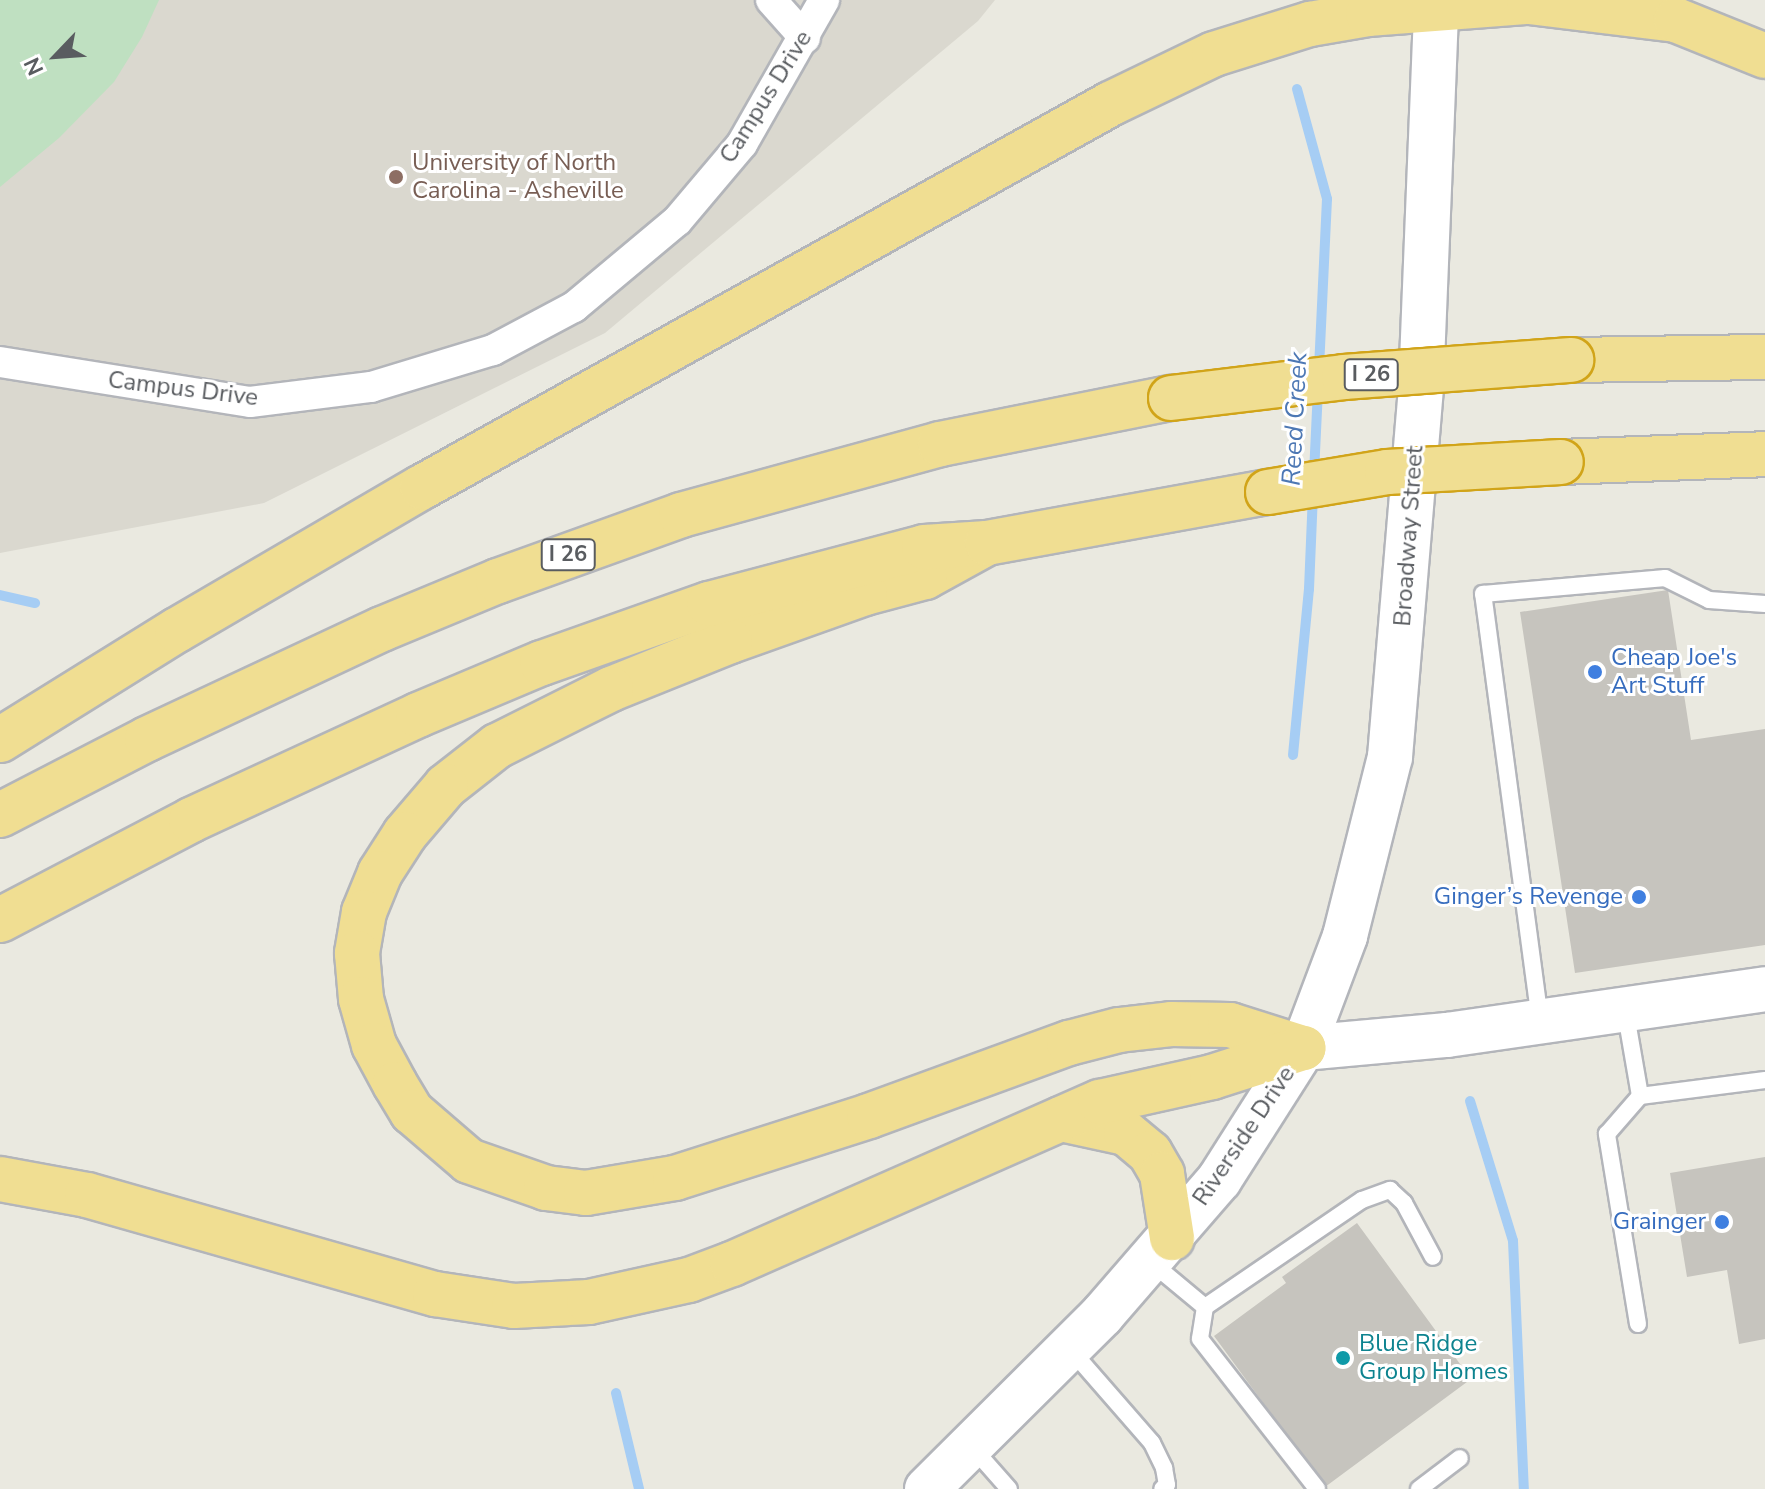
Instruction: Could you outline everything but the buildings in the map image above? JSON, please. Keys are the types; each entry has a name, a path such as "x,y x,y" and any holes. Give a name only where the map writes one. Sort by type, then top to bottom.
{"highway":[{"path":"1254,40 1302,0"},
{"path":"0,740 177,630 422,487 1110,104 1214,54 1310,24 1368,14 1436,4 1529,2 1676,20 1765,56"},
{"name":"I 26","path":"0,815 147,739 382,629 498,581 667,520 940,444 1171,398 1344,377 1571,360 1765,357"},
{"path":"0,920 191,820 418,715 542,663 709,604 924,547 987,543 1387,472 1765,454"},
{"path":"987,543 925,577 865,593 730,641 611,689 497,746 446,786 405,834 380,873 364,912 357,953 361,999 374,1045 412,1112 469,1161 546,1188 586,1193 675,1178 869,1116 1069,1043 1119,1030 1171,1024 1230,1025 1303,1048"},
{"path":"0,1179 117,1202 435,1294 514,1306 589,1302 689,1280 732,1264 1100,1102 1212,1077 1303,1048"},
{"path":"1061,1119 1126,1133 1150,1153 1162,1174 1161,1250"}],"main road":[{"name":"Broadway Street","path":"1303,1048 1345,936 1390,757 1421,387 1436,4"},
{"name":"Riverside Drive","path":"927,1489 1069,1348 1161,1250 1219,1180 1303,1048 1447,1035 1765,989"}],"street":[{"path":"771,0 805,38"},
{"name":"Campus Drive","path":"0,362 250,402 371,387 493,350 574,307 677,221 742,144 824,0"}],"lane":[{"path":"1540,1021 1483,594 1665,578 1709,600 1765,604"},
{"path":"1625,1009 1640,1096"},
{"path":"1638,1324 1607,1134 1640,1096 1765,1080"},
{"path":"1205,1307 1362,1200 1390,1190 1404,1203 1433,1257"},
{"path":"1161,1250 1205,1307 1200,1339 1317,1489"},
{"path":"1069,1348 1152,1443 1164,1468 1167,1485 1162,1489"},
{"path":"970,1446 1009,1489"},
{"path":"1419,1489 1460,1458"}],"shaded area":[{"name":"University of North Carolina - Asheville","path":"0,0 995,0 978,21 605,333 264,503 0,553"}],"green space":[{"path":"0,0 159,0 142,37 114,82 59,138 0,187"}],"waterway":[{"name":"Reed Creek","path":"1297,89 1327,199 1319,370"},
{"name":"Reed Creek","path":"1314,474 1318,390"},
{"name":"Reed Creek","path":"1293,755 1309,589 1313,494"},
{"path":"0,595 35,603"},
{"name":"Reed Creek","path":"1470,1101 1513,1241 1524,1489"},
{"path":"616,1393 639,1489"}],"place":[{"name":"University of North Carolina - Asheville","path":"396,177"},
{"name":"Cheap Joe's Art Stuff","path":"1595,672"},
{"name":"Ginger’s Revenge","path":"1639,897"},
{"name":"Grainger","path":"1722,1222"},
{"name":"Blue Ridge Group Homes","path":"1343,1358"}]}
